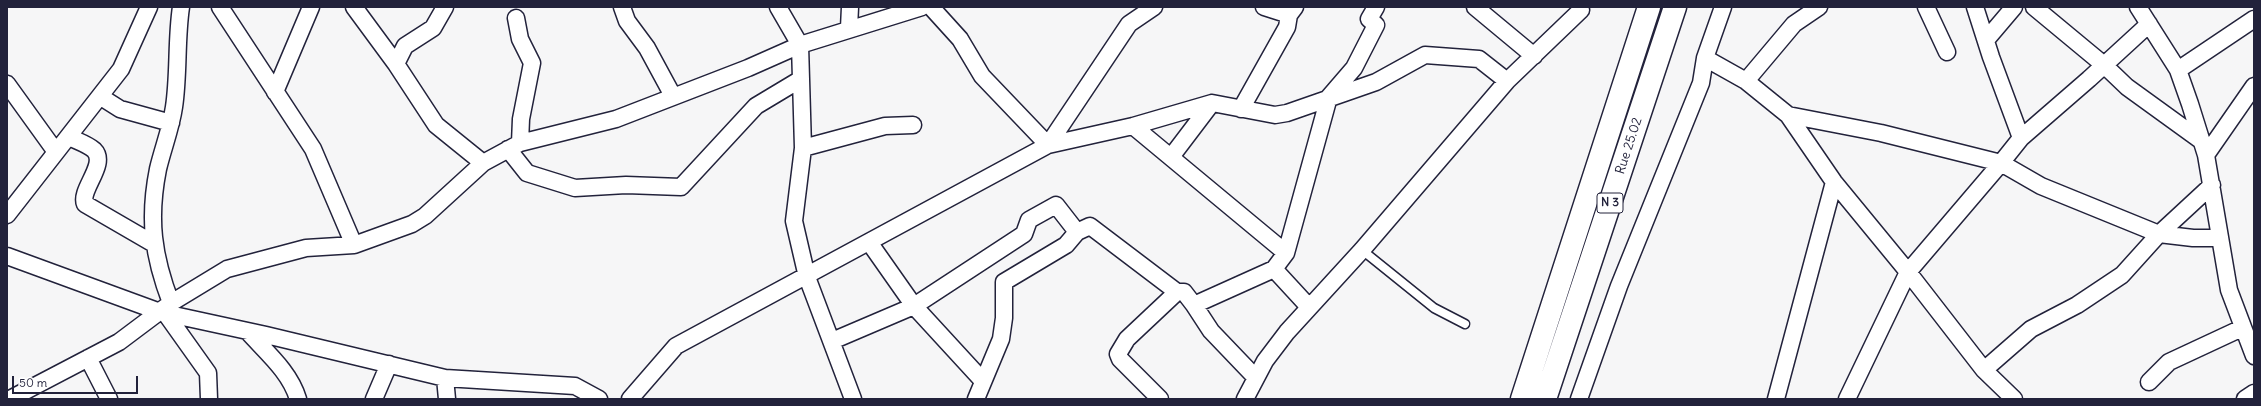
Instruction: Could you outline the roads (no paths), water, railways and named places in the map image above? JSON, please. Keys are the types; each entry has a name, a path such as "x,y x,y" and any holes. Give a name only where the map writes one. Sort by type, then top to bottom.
{"main road":[{"name":"N 3","path":"1522,399 1649,7"},
{"name":"Rue 25.02","path":"1545,399 1675,7"}],"street":[{"path":"7,215 122,69 149,7"},
{"path":"181,7 178,81 171,123 158,168 153,207 154,244 166,310 208,373 209,399"},
{"path":"220,7 313,149 354,245"},
{"path":"275,92 311,7"},
{"path":"354,7 396,64 436,126 483,163"},
{"path":"396,64 405,46 432,28 445,7"},
{"path":"622,7 627,21 647,48 673,96"},
{"path":"778,7 800,45 803,148 794,221 807,277 853,399"},
{"path":"848,28 850,7"},
{"path":"10,399 119,342 227,269 306,248 354,245 412,224 425,216 483,163 514,146 616,119 748,68 800,45 848,28 922,7"},
{"path":"931,7 960,39 982,76 1048,144"},
{"path":"1048,144 1129,24 1154,7"},
{"path":"1241,109 1287,27 1292,11 1264,7"},
{"path":"1194,305 1274,269 1286,252 1329,97 1354,68 1376,25 1369,19 1376,7"},
{"path":"1475,7 1534,56"},
{"path":"1579,399 1619,286 1701,83 1705,58 1722,7"},
{"path":"1746,81 1794,24 1819,7"},
{"path":"1926,7 1948,52"},
{"path":"1975,7 2021,138"},
{"path":"1986,40 2014,7"},
{"path":"2034,7 2204,149"},
{"path":"2138,7 2178,70 2204,149 2212,185 2219,238 2229,290 2242,328 2254,356"},
{"path":"1247,398 1256,378 1276,346 1309,307 1362,250 1507,81 1580,10"},
{"path":"516,18 520,39 532,63 514,146 527,173 574,188 626,186 681,187 756,106 801,80"},
{"path":"2178,70 2254,19"},
{"path":"1847,399 1908,272 2021,138 2149,24"},
{"path":"630,399 676,346 807,277 1048,144 1133,126 1212,103 1275,115 1287,113 1329,97 1376,82 1425,55 1479,59 1507,81"},
{"path":"1705,58 1746,81 1788,115 1834,182 1908,272 1984,370 2014,399"},
{"path":"7,84 27,109 56,152"},
{"path":"2204,149 2253,89"},
{"path":"101,97 120,109 171,123"},
{"path":"1171,157 1212,103"},
{"path":"1788,115 1905,138 2001,163 2041,186 2159,234 2193,238 2219,238"},
{"path":"803,148 885,126 912,125"},
{"path":"1133,126 1286,252"},
{"path":"68,137 93,149 98,158 95,171 83,198 85,204 154,244"},
{"path":"1776,399 1834,182"},
{"path":"1984,370 2031,329 2077,305 2122,275 2159,234 2212,185"},
{"path":"832,341 914,306 1024,234 1029,220 1056,205 1078,232"},
{"path":"976,399 982,380 1001,339 1004,318 1004,282 1066,244 1078,232 1090,226 1177,292 1184,292 1211,331 1256,378"},
{"path":"869,242 914,306 982,380"},
{"path":"7,256 166,310 248,332 445,378 575,386 599,399"},
{"path":"1274,269 1309,307"},
{"path":"1160,399 1120,359 1118,354 1127,339 1177,292"},
{"path":"2149,382 2169,362 2242,328"},
{"path":"248,332 288,375 294,385 298,399"},
{"path":"88,358 109,399"},
{"path":"374,399 389,364"},
{"path":"445,378 448,399"},
{"path":"2245,399 2254,393"}],"lane":[{"path":"1362,250 1434,308 1465,324"}]}
